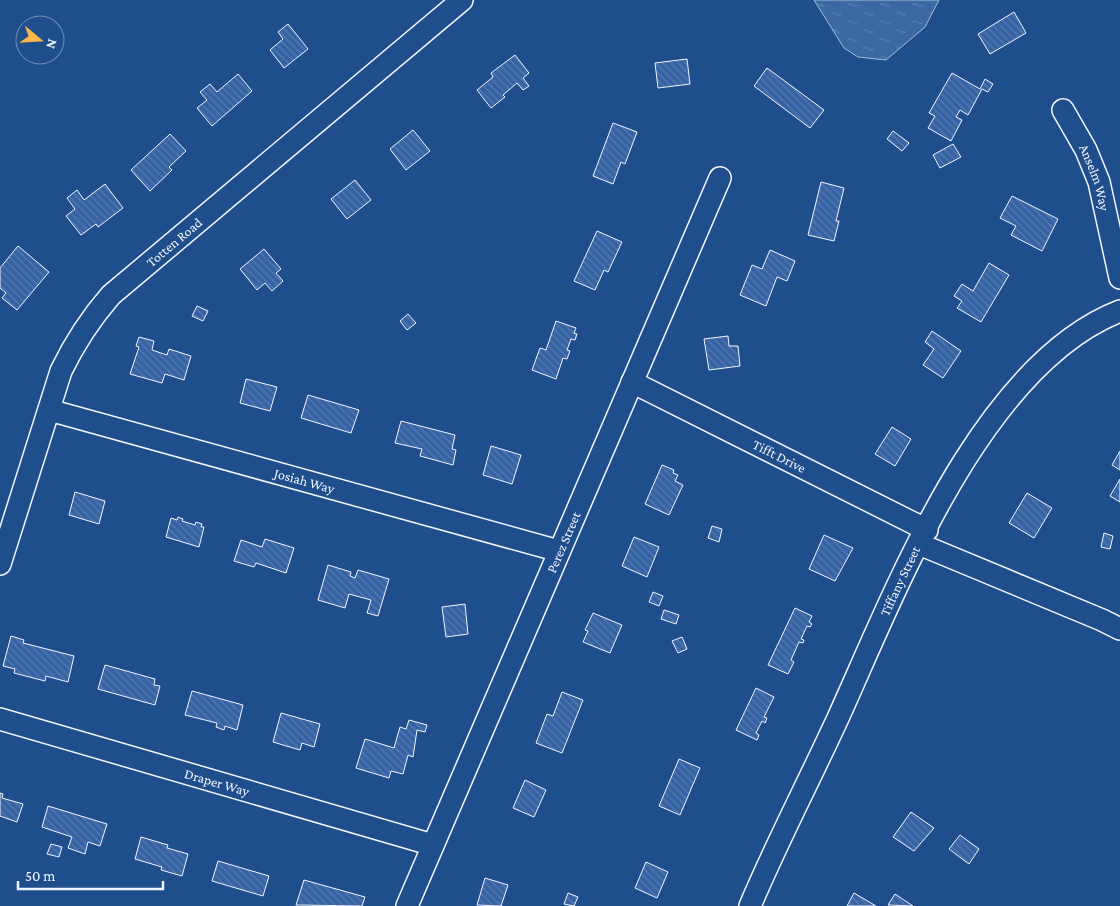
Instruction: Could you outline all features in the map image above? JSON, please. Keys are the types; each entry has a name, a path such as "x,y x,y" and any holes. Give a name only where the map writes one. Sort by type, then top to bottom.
{"street":[{"name":"Totten Road","path":"0,564 61,371 74,344 90,319 111,295 462,0"},
{"name":"Anselm Way","path":"1063,110 1086,150 1099,182 1120,278"},
{"name":"Perez Street","path":"407,906 720,178"},
{"name":"Tiffany Street","path":"750,906 830,737 887,606 977,441 1018,386 1062,345 1088,327 1120,311"},
{"name":"Tifft Drive","path":"632,382 923,537 1120,629"},
{"name":"Josiah Way","path":"49,410 559,551"},
{"name":"Draper Way","path":"0,719 434,845"}],"water":[{"path":"814,0 939,0 925,27 886,60 858,57 844,48"}],"building":[{"path":"1014,12 1026,33 990,54 978,34"},
{"path":"288,24 308,49 284,68 270,50 283,39 278,32"},
{"path":"515,55 529,73 523,78 529,86 523,90 517,83 503,95 505,97 491,108 477,90 493,77 491,73"},
{"path":"687,59 690,84 658,88 655,63"},
{"path":"767,68 824,110 810,128 754,86"},
{"path":"952,73 980,89 985,79 993,84 988,92 982,89 968,115 960,110 956,117 962,120 951,141 928,128 935,116 929,113"},
{"path":"238,74 252,91 212,126 197,108 207,100 200,92 210,84 217,92"},
{"path":"613,123 637,132 625,164 621,162 613,184 593,176"},
{"path":"413,130 430,151 406,170 390,149"},
{"path":"893,131 909,143 902,151 887,139"},
{"path":"170,134 186,151 169,167 172,170 150,191 131,170"},
{"path":"953,144 961,157 940,168 933,155"},
{"path":"355,180 371,200 347,219 331,199"},
{"path":"821,182 844,188 836,221 839,221 834,241 808,235"},
{"path":"105,184 123,208 98,227 96,224 81,235 66,216 75,209 67,198 77,190 84,200"},
{"path":"1012,196 1058,219 1042,251 1011,235 1016,226 1000,218"},
{"path":"597,231 622,242 608,272 604,270 595,290 574,281"},
{"path":"18,246 49,272 17,310 2,298 6,293 0,288 0,268"},
{"path":"264,249 281,269 276,273 283,281 272,291 265,283 257,290 240,269"},
{"path":"770,250 795,261 787,281 777,277 766,306 740,295 752,265 762,269"},
{"path":"989,263 1009,275 981,322 957,308 962,301 954,296 962,284 973,291"},
{"path":"197,306 208,311 203,321 192,316"},
{"path":"408,314 416,323 407,330 400,321"},
{"path":"556,321 576,328 574,333 577,334 575,340 571,339 567,350 570,351 567,359 563,358 556,379 532,370 540,348 546,350"},
{"path":"932,331 961,351 943,378 923,365 934,349 925,342"},
{"path":"728,336 729,346 738,346 740,366 709,370 704,339"},
{"path":"139,337 154,341 152,350 167,355 169,349 191,356 184,380 165,374 162,383 130,374 139,347 136,346"},
{"path":"246,379 277,387 270,411 240,403"},
{"path":"308,395 359,410 351,433 301,418"},
{"path":"401,421 455,435 452,449 456,450 453,465 420,456 422,449 395,443"},
{"path":"892,427 911,439 895,466 875,454"},
{"path":"491,446 521,455 512,484 483,475"},
{"path":"1120,451 1120,470 1112,465"},
{"path":"662,465 674,470 673,473 678,475 675,481 683,485 669,515 645,504"},
{"path":"1120,479 1120,502 1110,496"},
{"path":"75,492 105,501 99,524 69,515"},
{"path":"1027,493 1052,508 1034,538 1009,523"},
{"path":"178,517 183,519 182,521 195,525 196,522 202,524 201,527 204,527 199,547 166,537 171,518 177,520"},
{"path":"712,526 722,529 719,542 708,538"},
{"path":"1104,533 1113,536 1110,549 1101,547"},
{"path":"824,535 853,548 835,581 809,569"},
{"path":"634,537 659,547 647,577 622,566"},
{"path":"265,539 294,548 286,573 256,563 254,567 234,561 241,540 262,547"},
{"path":"328,565 351,572 350,576 355,578 358,570 389,579 378,616 367,613 371,600 349,594 345,608 318,600"},
{"path":"653,592 663,596 659,606 649,602"},
{"path":"465,604 468,634 446,637 442,607"},
{"path":"795,608 812,616 809,622 812,624 810,627 807,626 801,639 804,640 803,643 799,642 791,660 794,662 788,674 768,665"},
{"path":"664,610 679,615 676,624 661,619"},
{"path":"593,613 622,625 610,653 583,642 588,631 585,630"},
{"path":"11,636 24,640 23,643 74,656 68,682 46,676 45,681 14,673 15,669 3,666"},
{"path":"682,637 687,649 678,653 672,641"},
{"path":"105,665 155,679 154,685 160,686 155,705 98,689"},
{"path":"756,688 774,697 764,717 767,718 765,723 762,721 756,733 759,735 757,740 736,730"},
{"path":"192,691 243,705 237,730 225,726 224,730 216,727 217,723 185,715"},
{"path":"562,692 583,700 562,753 536,743 547,714 553,716"},
{"path":"281,713 320,724 314,747 302,743 300,750 273,742"},
{"path":"409,720 427,725 425,732 417,730 413,757 408,755 403,774 391,771 389,778 356,768 365,739 394,748 400,727 406,729"},
{"path":"679,759 700,768 680,815 659,806"},
{"path":"525,780 546,790 534,817 513,808"},
{"path":"0,793 3,794 2,798 23,804 17,822 0,816"},
{"path":"48,806 107,824 100,846 88,842 85,854 68,848 72,837 42,827"},
{"path":"911,812 934,828 914,851 893,837"},
{"path":"960,835 979,849 969,864 949,849"},
{"path":"141,837 168,845 167,848 188,854 182,876 161,870 162,867 135,859"},
{"path":"51,844 62,847 59,857 47,854"},
{"path":"218,861 269,876 263,896 212,881"},
{"path":"646,862 668,872 657,898 635,888"},
{"path":"485,878 508,885 501,906 477,905"},
{"path":"304,880 365,897 362,906 296,905"},
{"path":"568,893 578,897 574,906 564,904"},
{"path":"854,893 876,906 847,906"},
{"path":"895,894 913,906 888,905"}]}
